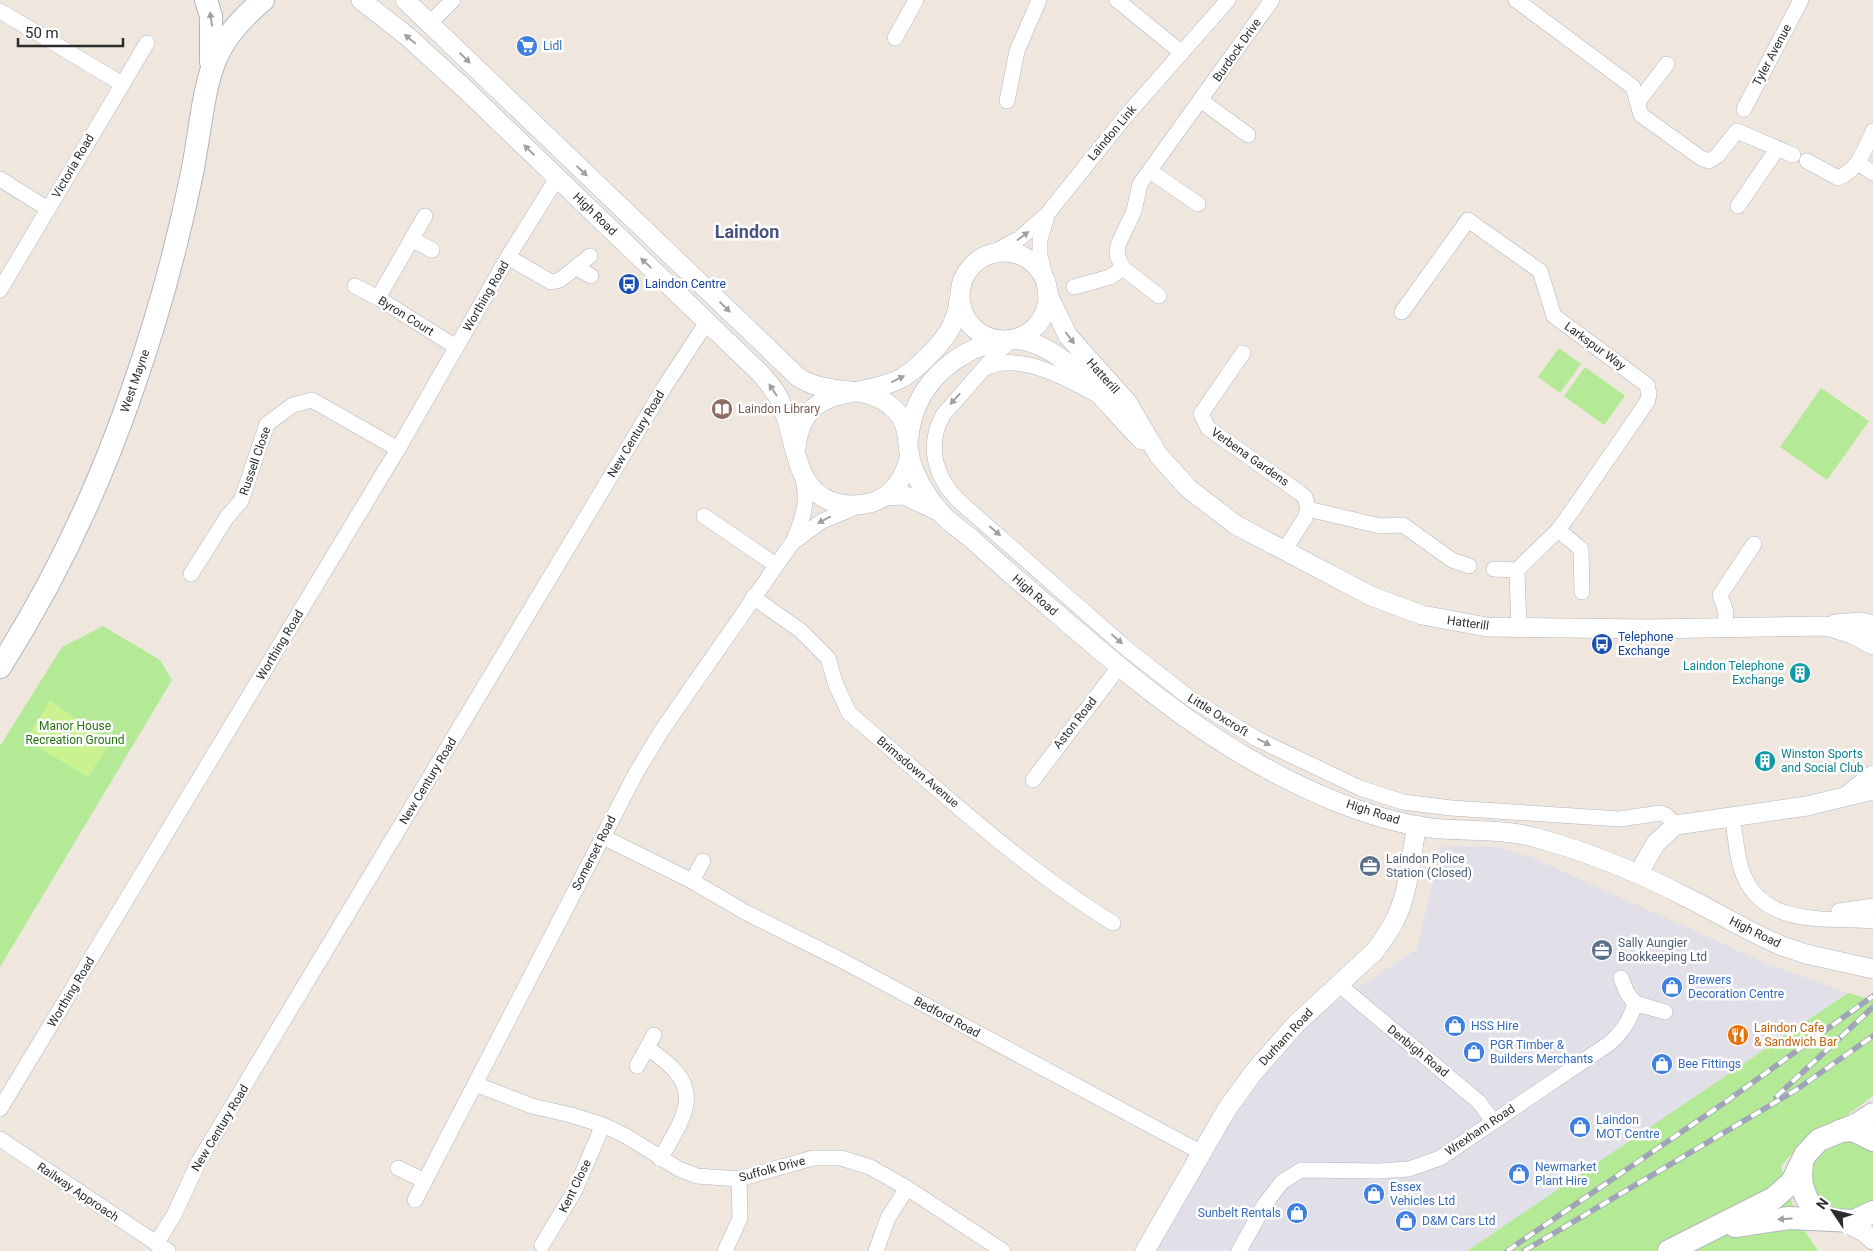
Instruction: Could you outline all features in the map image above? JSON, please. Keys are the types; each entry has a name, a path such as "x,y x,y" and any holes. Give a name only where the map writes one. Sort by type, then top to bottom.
{"main road":[{"name":"West Mayne","path":"0,667 67,545 90,496 132,393 163,297 178,237 211,73 211,16 206,0"},
{"name":"West Mayne","path":"211,73 223,44 235,27 263,0"},
{"path":"1669,1251 1779,1194 1792,1182 1811,1147 1819,1140 1858,1124 1873,1114"},
{"path":"1837,1131 1853,1130 1873,1140"},
{"path":"1802,1164 1801,1184 1808,1202 1815,1210 1839,1221"},
{"path":"1705,1234 1772,1220 1801,1218 1854,1221 1873,1212"}],"street":[{"name":"High Road","path":"361,0 429,56 707,322 772,387 785,412 802,475 813,490 827,500 841,505 860,506 885,496 904,495 941,513 1119,667 1174,710 1270,770 1327,797 1417,825 1523,834 1578,851 1638,874 1689,898 1757,935 1806,954 1873,969"},
{"name":"High Road","path":"405,0 798,377 817,387 879,398 890,405 904,423 920,482 941,513"},
{"path":"429,24 453,0"},
{"path":"895,38 916,0"},
{"path":"1007,101 1017,50 1039,0"},
{"name":"Laindon Link","path":"1048,290 1040,255 1040,239 1048,213 1113,131 1228,0"},
{"name":"Burdock Drive","path":"1123,268 1118,260 1118,245 1134,212 1140,184 1202,101 1272,0"},
{"name":"Tyler Avenue","path":"1744,109 1801,0"},
{"path":"1123,2 1182,53"},
{"path":"1523,2 1633,87 1641,115 1701,158 1709,160 1717,156 1737,131 1800,158 1838,178 1851,172 1858,163 1873,131"},
{"path":"0,11 122,84"},
{"name":"Victoria Road","path":"0,290 147,43"},
{"path":"1638,102 1667,64"},
{"path":"1202,101 1248,135"},
{"path":"1738,206 1777,149"},
{"path":"1858,163 1873,173"},
{"path":"1150,170 1198,204"},
{"name":"Worthing Road","path":"0,1109 398,449 508,257 557,178"},
{"path":"0,179 48,209"},
{"path":"852,392 896,380 924,361 952,326 961,283 967,271 982,257 1020,238 1048,213"},
{"path":"378,298 413,240 425,216"},
{"name":"Larkspur Way","path":"1402,312 1468,220 1540,271 1554,316 1647,385 1649,394 1647,402 1558,530 1517,570"},
{"path":"413,240 432,250"},
{"path":"909,446 918,400 932,381 950,363 968,351 1007,340 1033,330 1041,320 1047,306 1048,290 1041,270 1024,256 1014,252 994,252"},
{"path":"508,257 551,282 560,280 590,256"},
{"path":"577,268 591,276"},
{"path":"1074,287 1110,277 1123,268 1159,296"},
{"name":"Byron Court","path":"355,286 378,298 456,347"},
{"name":"Hatterill","path":"1048,290 1068,336 1127,402 1159,456"},
{"path":"959,295 960,306 968,323 978,332 1007,340"},
{"name":"New Century Road","path":"162,1248 174,1215 199,1162 665,386 707,322"},
{"name":"Hatterill","path":"1007,340 1038,344 1054,353 1082,377 1203,502 1236,525 1342,582 1397,607 1460,623 1519,629 1826,626 1850,622 1873,625"},
{"name":"Little Oxcroft","path":"1007,340 949,407 938,423 934,448 935,462 945,485 960,502 1127,649 1191,699 1257,739 1294,758 1360,788 1403,802 1451,808 1620,819 1660,813 1666,815 1676,825"},
{"name":"Verbena Gardens","path":"1243,353 1200,414 1211,431 1300,492 1305,497 1308,509"},
{"name":"Little Oxcroft","path":"977,375 998,363 1021,363 1077,384 1102,399"},
{"name":"High Road","path":"796,452 798,436 803,421 814,408 835,395 852,392"},
{"name":"Russell Close","path":"191,574 227,517 241,501 267,424 293,404 312,400 398,449"},
{"name":"High Road","path":"885,496 901,480 909,446"},
{"name":"Somerset Road","path":"415,1200 636,773 662,730 792,543 804,513 806,498 802,475"},
{"name":"Somerset Road","path":"792,543 822,521 860,506"},
{"path":"1284,551 1305,518 1308,509 1380,526 1403,525 1452,560 1469,566"},
{"path":"704,516 776,565"},
{"path":"1558,530 1581,549 1582,592"},
{"path":"1725,628 1726,612 1720,595 1754,544"},
{"path":"1494,569 1517,570 1519,629"},
{"name":"Brimsdown Avenue","path":"753,597 801,631 828,658 836,686 849,713 1015,856 1113,923"},
{"name":"Hatterill","path":"1826,626 1852,634 1873,645"},
{"name":"Aston Road","path":"1033,780 1119,667"},
{"path":"1842,797 1873,774"},
{"path":"1638,874 1656,843 1676,825 1806,806 1873,790"},
{"path":"1732,816 1744,877 1752,890 1764,901 1784,915 1793,917 1873,920"},
{"name":"Durham Road","path":"1145,1251 1227,1109 1253,1072 1296,1024 1374,951 1397,917 1406,884 1417,825"},
{"name":"Bedford Road","path":"603,837 692,880 745,912 843,961 1202,1153"},
{"path":"692,880 703,861"},
{"path":"1764,901 1790,907 1831,911 1873,906"},
{"path":"1621,978 1627,993 1635,1003 1665,1012"},
{"name":"Denbigh Road","path":"1338,984 1479,1102 1493,1122"},
{"name":"Wrexham Road","path":"1239,1251 1265,1204 1276,1189 1282,1182 1301,1170 1379,1171 1409,1169 1440,1158 1610,1043 1622,1032 1635,1003"},
{"path":"636,1066 651,1042 677,1070 687,1088 687,1106 660,1159"},
{"name":"Suffolk Drive","path":"475,1084 532,1106 571,1114 603,1125 626,1136 660,1159 697,1176 739,1179 813,1158 841,1158 870,1167 907,1188 1003,1251"},
{"name":"Kent Close","path":"542,1245 574,1192 603,1125"},
{"name":"Railway Approach","path":"0,1139 162,1248"},
{"path":"398,1168 425,1181"},
{"path":"725,1251 740,1218 739,1179"},
{"path":"876,1251 888,1218 907,1188"},
{"path":"1839,1221 1864,1232 1873,1240"}],"shaded area":[{"path":"1444,846 1496,847 1531,857 1768,964 1848,993 1708,1091 1469,1251 1155,1251 1219,1138 1282,1051 1323,1011 1417,949 1440,850"}],"green space":[{"path":"1559,348 1581,364 1560,393 1538,377"},
{"path":"1585,367 1625,396 1604,425 1564,396"},
{"path":"1821,388 1869,421 1827,480 1780,447"},
{"name":"Manor House Recreation Ground","path":"103,626 160,660 172,680 0,967 0,746 62,647"},
{"path":"50,700 110,743 88,777 26,740"},
{"path":"1848,993 1873,1000 1873,1096 1846,1116 1811,1133 1781,1166 1798,1221 1818,1251 1467,1251"},
{"path":"1843,1139 1866,1145 1873,1151 1873,1200 1858,1210 1844,1211 1831,1207 1820,1198 1813,1187 1810,1174 1813,1160 1822,1149"}],"railway":[{"path":"1507,1251 1727,1101 1873,996"},
{"path":"1776,1097 1873,1007"},
{"path":"1524,1251 1796,1090 1873,1036"}],"place":[{"name":"Lidl","path":"527,46"},
{"name":"Laindon Centre","path":"629,284"},
{"name":"Laindon Library","path":"722,409"},
{"name":"Telephone Exchange","path":"1602,644"},
{"name":"Laindon Telephone Exchange","path":"1800,673"},
{"name":"Winston Sports and Social Club","path":"1765,761"},
{"name":"Laindon Police Station (Closed)","path":"1370,866"},
{"name":"Sally Aungier Bookkeeping Ltd","path":"1602,950"},
{"name":"Brewers Decoration Centre","path":"1672,987"},
{"name":"HSS Hire","path":"1455,1026"},
{"name":"Laindon Cafe & Sandwich Bar","path":"1738,1035"},
{"name":"PGR Timber & Builders Merchants","path":"1474,1052"},
{"name":"Bee Fittings","path":"1662,1064"},
{"name":"Laindon MOT Centre","path":"1580,1127"},
{"name":"Newmarket Plant Hire","path":"1519,1174"},
{"name":"Essex Vehicles Ltd","path":"1374,1194"},
{"name":"Sunbelt Rentals","path":"1297,1213"},
{"name":"D&M Cars Ltd","path":"1406,1221"}],"district":[{"name":"Laindon","path":"747,231"}]}
